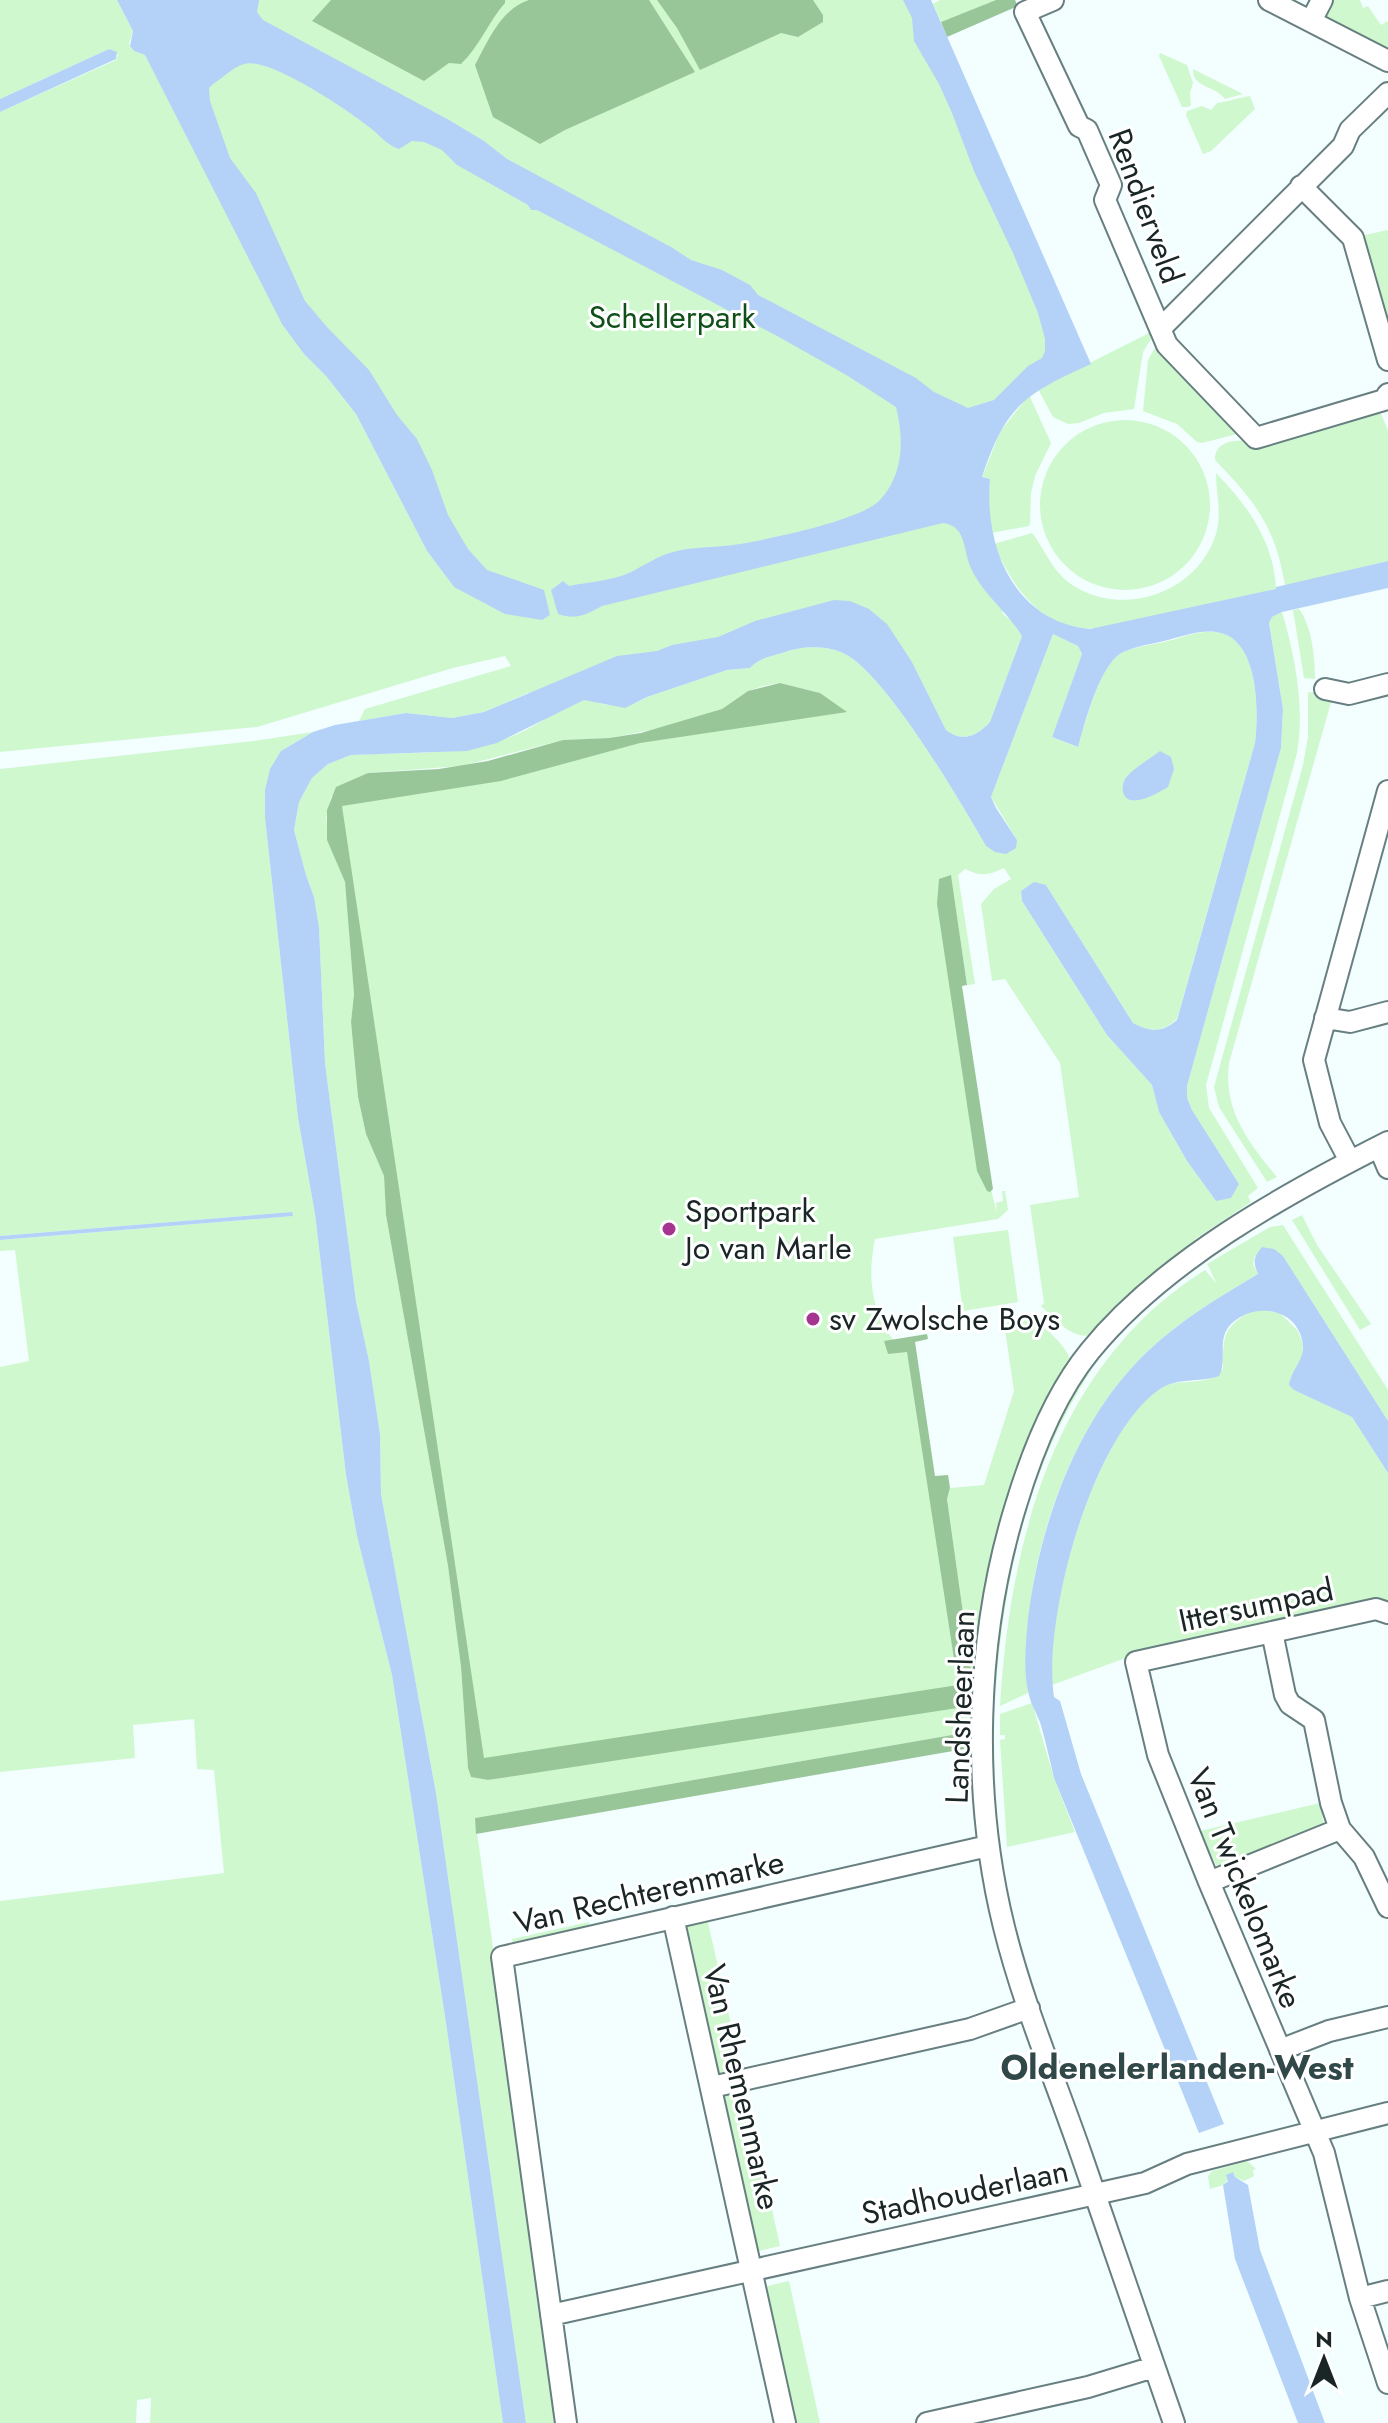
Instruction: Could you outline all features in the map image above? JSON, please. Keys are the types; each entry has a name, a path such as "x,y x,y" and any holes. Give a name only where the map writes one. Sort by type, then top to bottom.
{"street":[{"name":"Rendierveld","path":"1053,0 1025,12 1079,126 1087,130 1111,185 1105,200 1160,329 1343,146 1350,130 1388,93"},
{"path":"1269,0 1388,61"},
{"path":"1311,21 1322,0"},
{"path":"1301,186 1353,238 1388,360"},
{"path":"1160,329 1167,345 1256,438 1387,401"},
{"path":"1325,689 1349,694 1387,688"},
{"path":"1350,1161 1330,1123 1314,1060 1383,828 1388,791"},
{"path":"1325,1018 1350,1022 1388,1012"},
{"path":"1383,1144 1388,1168"},
{"name":"Landsheerlaan","path":"1174,2423 1029,2008 1005,1929 988,1846 983,1732 989,1624 1009,1526 1036,1445 1087,1354 1126,1310 1156,1283 1276,1203 1383,1144"},
{"name":"Ittersumpad","path":"1136,1662 1376,1609 1388,1613"},
{"path":"1272,1632 1285,1695 1290,1704 1314,1720 1331,1803 1340,1829 1364,1857 1388,1907"},
{"name":"Van Twickelomarke","path":"1136,1662 1158,1755 1324,2153 1360,2298 1388,2383"},
{"path":"1209,1882 1340,1829"},
{"name":"Van Rechterenmarke","path":"566,2423 502,1957 988,1846"},
{"name":"Van Rhemenmarke","path":"673,1917 785,2423"},
{"path":"712,2087 970,2029 1029,2008"},
{"path":"1280,2050 1329,2031 1388,2017"},
{"name":"Stadhouderlaan","path":"551,2315 1145,2183 1187,2164 1388,2113"},
{"path":"1360,2298 1388,2291"},
{"path":"927,2423 1088,2387 1154,2367"}],"green space":[{"name":"Schellerpark","path":"0,0 117,0 133,31 129,44 134,51 145,55 304,354 356,414 427,551 454,587 296,301 198,95 194,0 916,0 1070,354 968,428 1003,614 1014,623 1022,636 990,722 970,736 958,736 946,730 912,662 877,616 592,701 628,705 727,670 750,668 764,658 797,649 836,650 860,665 900,711 986,846 1017,840 991,797 1053,634 1078,646 1082,654 1052,737 1077,747 1098,687 1116,657 1133,649 1198,633 1216,632 1230,637 1241,647 1253,677 1257,713 1255,743 1177,1019 1156,1030 1133,1023 1046,885 1021,891 1022,901 1107,1035 1152,1085 1159,1112 1187,1161 1216,1201 1239,1184 1192,1110 1187,1098 1187,1086 1281,748 1283,709 1269,623 1272,617 1282,612 1291,646 1299,700 1297,753 1206,1085 1209,1108 1258,1188 1248,1196 1251,1202 1195,1239 1193,1248 1094,1334 1086,1336 1072,1332 1041,1306 1044,1303 1030,1205 1079,1197 1060,1063 1005,979 992,981 981,904 994,889 1011,879 1004,868 985,874 965,869 958,875 975,984 967,985 951,876 946,877 990,1186 997,1213 996,1203 1003,1201 1002,1191 1005,1191 1008,1210 998,1219 875,1239 871,1268 873,1294 881,1319 896,1344 910,1343 962,1693 480,1768 337,797 515,766 820,693 780,683 763,686 748,691 722,709 662,728 609,738 563,740 461,766 368,773 331,797 326,818 333,854 345,882 354,994 351,1022 358,1097 366,1134 384,1176 386,1215 448,1566 471,1777 488,1780 975,1697 947,1499 950,1488 984,1485 1014,1391 1004,1323 1024,1319 1036,1322 1061,1344 1071,1362 1037,1423 975,1731 475,1818 559,2423 526,2423 436,1793 381,1494 380,1434 356,1301 325,1063 319,927 314,897 294,830 299,802 312,778 328,764 351,755 474,748 520,733 544,720 528,693 484,712 452,718 406,713 359,721 365,709 511,666 505,656 453,668 257,727 0,752 0,112 116,60 118,55 109,49 0,99"},
{"path":"331,0 505,0 505,3 461,64 449,63 424,81 312,21"},
{"path":"529,0 649,0 695,72 540,144 493,117 475,65 503,18 519,4"},
{"path":"657,0 813,0 823,15 823,22 798,37 781,33 700,70"},
{"path":"940,0 996,0 941,22 933,4"},
{"path":"996,0 1015,0 1018,6 947,37 941,22"},
{"path":"1331,0 1360,0 1363,8 1368,6 1381,25 1388,21 1388,53 1327,19"},
{"path":"1160,53 1187,65 1193,83 1191,105 1188,107 1182,107"},
{"path":"1193,69 1243,94 1225,99 1196,80"},
{"path":"1250,96 1255,109 1211,151 1203,154 1187,111 1202,106 1211,110 1217,103"},
{"path":"1388,230 1388,336 1380,305 1384,303 1360,236"},
{"path":"1149,333 1151,339 1143,352 1134,409 1104,413 1079,423 1068,424 1053,417 1038,389"},
{"path":"1156,346 1241,433 1197,442 1177,424 1143,411 1148,360"},
{"path":"1029,395 1051,443 1035,476 1030,523 1029,526 991,533 988,501 990,479 982,477 1000,432"},
{"path":"1371,410 1381,414 1388,430 1388,561 1285,586 1269,531 1242,489 1215,460 1218,449 1228,442 1253,443"},
{"path":"1125,420 1157,427 1185,445 1203,473 1210,505 1203,537 1185,565 1157,583 1125,590 1093,583 1065,565 1047,537 1040,505 1047,473 1065,445 1093,427"},
{"path":"1216,473 1239,498 1265,540 1276,589 1102,628 1082,628 1064,624 1034,606 1011,578 994,544 1032,533 1055,568 1074,586 1115,600 1157,594 1177,584 1207,554 1218,526"},
{"path":"1299,609 1310,633 1315,679 1304,678 1293,610"},
{"path":"780,683 820,693 847,712 640,743 501,781 342,806 484,1758 958,1685 907,1352 888,1354 884,1341 927,1334 928,1339 915,1342 935,1476 948,1475 950,1488 947,1499 975,1698 964,1707 488,1780 471,1777 448,1566 386,1215 384,1176 366,1134 358,1097 351,1022 354,994 345,882 327,840 327,810 336,787 368,773 439,769 488,761 563,740 641,733 722,709 748,691"},
{"path":"1308,692 1333,695 1229,1063 1228,1080 1234,1110 1247,1138 1277,1177 1267,1182 1219,1107 1214,1087 1303,765 1308,737"},
{"path":"313,732 281,751 265,818 298,1118 315,1214 346,1475 357,1536 392,1675 503,2423 150,2423 151,2398 137,2400 136,2423 0,2423 0,1901 224,1873 214,1770 197,1769 194,1719 133,1725 135,1758 0,1772 0,1367 29,1361 15,1250 0,1251 0,1240 292,1216 292,1212 0,1236 0,769"},
{"path":"951,875 967,985 962,986 993,1189 990,1192 977,1171 937,904 939,879"},
{"path":"1302,1215 1317,1245 1371,1324 1360,1330 1292,1220"},
{"path":"1283,1225 1388,1390 1388,1421 1283,1256 1255,1256 1253,1264 1258,1274 1201,1310 1148,1351 1118,1384 1092,1422 1070,1464 1052,1509 1039,1556 1030,1603 1028,1693 1000,1706 1015,1581 1030,1520 1050,1461 1077,1405 1111,1354 1154,1309 1205,1270 1217,1284 1207,1264 1270,1227"},
{"path":"1008,1230 1018,1302 963,1311 953,1237"},
{"path":"1255,1309 1280,1313 1298,1331 1303,1344 1302,1358 1290,1379 1295,1390 1352,1417 1388,1473 1388,1607 1131,1656 1052,1685 1052,1653 1066,1570 1079,1524 1115,1441 1137,1409 1161,1388 1208,1379 1223,1369 1227,1333 1236,1321"},
{"path":"1086,1367 1091,1370 1050,1448 1021,1530 1004,1615 995,1703 992,1701 991,1680 1003,1586 1035,1466"},
{"path":"1032,1703 1054,1778 1075,1832 1007,1847 1000,1740 1005,1739 1005,1735 1000,1735 1000,1714"},
{"path":"975,1731 976,1747 476,1834 475,1818"},
{"path":"1320,1803 1324,1826 1223,1867 1216,1865 1200,1831"},
{"path":"707,1918 742,2073 726,2076 717,2072 685,1928 687,1924"},
{"path":"589,1922 589,1927 513,1944 512,1939"},
{"path":"742,2088 743,2092 746,2091 780,2246 755,2252 723,2100 728,2093"},
{"path":"1247,2161 1256,2169 1253,2170 1254,2176 1244,2181 1235,2177 1234,2173 1223,2185 1210,2189 1208,2176 1212,2171"},
{"path":"789,2281 820,2423 792,2423 763,2287"}],"water":[{"path":"117,0 259,0 257,12 263,20 449,120 507,159 691,260 722,270 750,285 758,295 968,408 994,400 1028,366 1042,358 1045,339 1038,313 974,171 952,113 914,41 912,18 903,0 931,0 1091,364 1050,384 1021,405 1000,433 982,477 990,479 992,530 999,554 1009,577 1023,596 1041,612 1064,623 1090,629 1388,561 1388,588 1282,612 1272,617 1269,623 1283,709 1281,748 1187,1086 1187,1098 1192,1110 1239,1184 1231,1198 1216,1201 1187,1161 1159,1112 1152,1085 1107,1035 1022,901 1021,891 1034,882 1046,885 1133,1023 1156,1030 1177,1020 1255,743 1257,713 1253,677 1241,647 1230,637 1216,632 1198,633 1133,648 1116,657 1097,687 1078,747 1052,737 1082,654 1078,646 1053,634 991,797 1017,840 1016,848 1006,854 986,846 921,740 879,685 843,653 812,647 769,657 750,668 727,670 647,697 625,708 584,700 497,743 467,751 351,755 328,764 312,778 299,802 294,830 314,897 319,927 325,1063 356,1301 380,1434 381,1494 436,1793 526,2423 503,2423 392,1675 357,1536 346,1475 315,1214 298,1118 265,818 265,790 270,769 281,751 313,732 335,725 406,713 452,718 484,712 617,656 657,651 672,645 718,637 755,621 834,600 850,601 869,609 887,624 912,662 946,730 958,736 970,736 990,722 1022,636 975,576 960,533 943,523 602,606 581,616 558,614 551,590 563,581 569,586 615,578 673,552 740,544 792,533 855,515 870,507 888,490 898,468 901,444 896,407 779,337 537,210 531,210 528,205 457,165 442,150 424,142 412,141 399,149 394,147 308,86 271,68 255,64 240,65 209,88 210,101 230,158 256,193 305,301 369,370 397,415 417,439 448,515 468,549 487,570 544,590 550,615 542,620 505,614 454,587 427,551 356,414 282,324 145,55 130,46 133,31"},
{"path":"109,49 117,52 116,59 0,112 0,99"},
{"path":"1160,751 1171,757 1174,769 1168,787 1144,799 1131,800 1126,797 1123,790 1125,779"},
{"path":"292,1212 293,1216 0,1240 0,1236"},
{"path":"1262,1247 1274,1249 1283,1256 1388,1421 1388,1473 1352,1417 1289,1385 1303,1351 1300,1333 1293,1323 1274,1312 1252,1312 1241,1317 1231,1324 1224,1336 1219,1376 1174,1383 1160,1389 1135,1412 1113,1446 1093,1486 1064,1577 1052,1663 1054,1697 1060,1701 1081,1774 1224,2124 1199,2133 1054,1778 1026,1682 1026,1636 1034,1582 1053,1509 1082,1440 1101,1408 1148,1351 1201,1310 1258,1274 1255,1260"},
{"path":"1233,2172 1235,2177 1248,2185 1260,2250 1325,2423 1298,2423 1235,2259 1223,2185 1228,2181 1226,2175"}],"place":[{"name":"Sportpark Jo van Marle","path":"669,1229"},
{"name":"sv Zwolsche Boys","path":"813,1319"}],"district":[{"name":"Oldenelerlanden-West","path":"1177,2067"}]}
